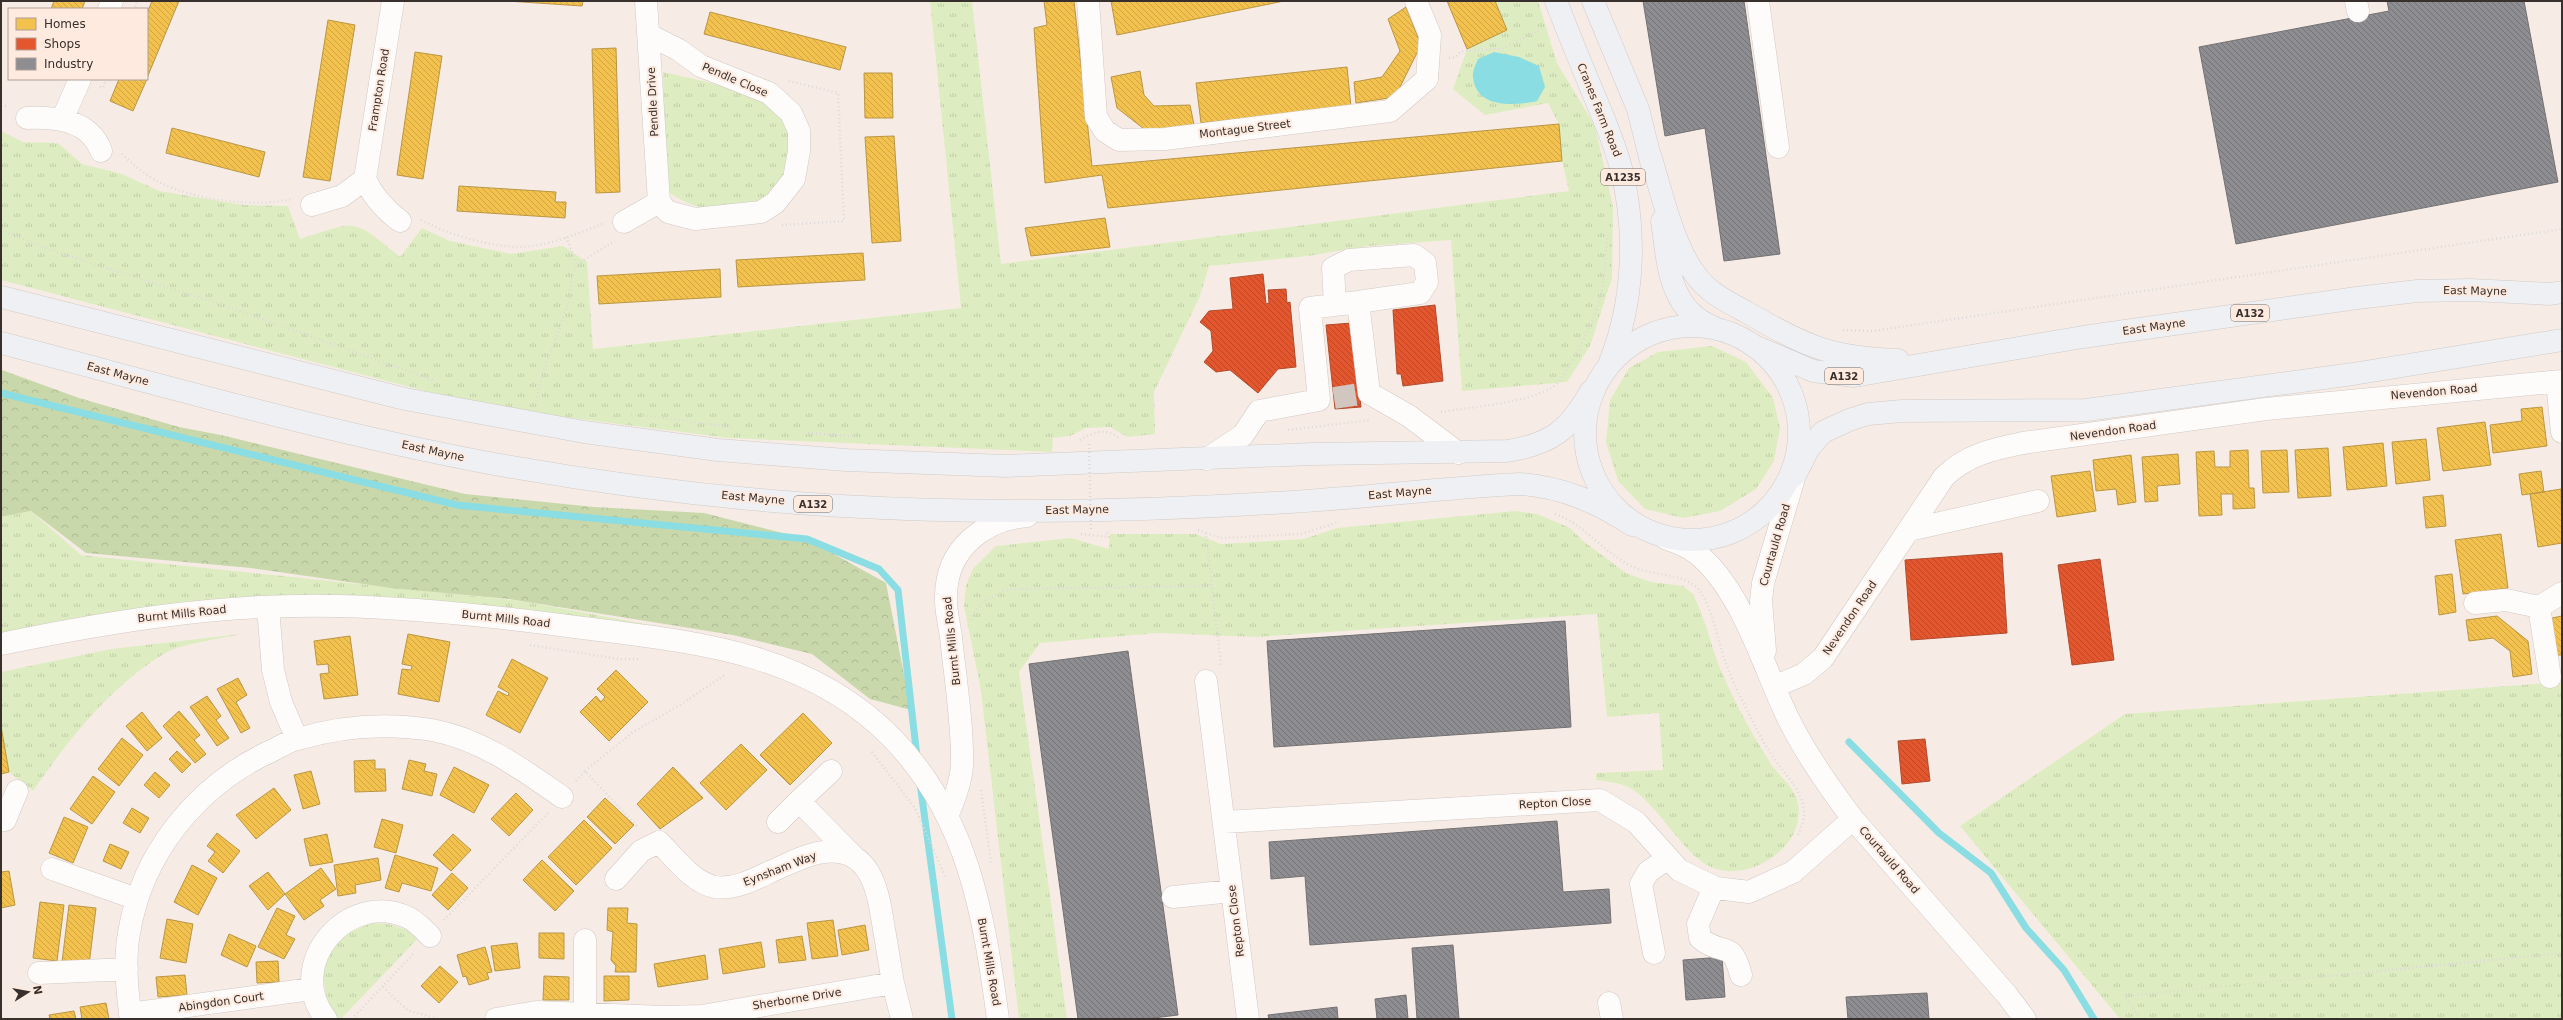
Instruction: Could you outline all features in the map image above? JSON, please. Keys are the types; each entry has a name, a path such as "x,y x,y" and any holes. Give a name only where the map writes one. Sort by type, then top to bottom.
{"main road":[{"name":"Cranes Farm Road","path":"1556,1 1607,127 1621,166 1626,194 1630,234 1630,280 1624,321 1609,363"},
{"name":"A1235","path":"1593,1 1638,109 1650,155 1673,285 1686,309 1704,324 1718,330"},
{"path":"1650,155 1665,204 1687,261 1694,273 1712,292 1790,338 1821,350 1872,359 1939,361"},
{"name":"East Mayne","path":"1752,345 1798,367 1840,376 1868,374 2083,336 2409,292 2471,290 2550,294 2562,292"},
{"name":"A132","path":"1,297 405,399 584,432 718,450 846,460 1006,466 1313,454 1458,453 1518,449 1555,437 1573,420 1609,363 1638,340 1674,327 1697,326 1718,330 1752,345 1775,364 1789,386 1799,415 1802,444 1795,475"},
{"name":"A132","path":"1592,391 1585,413 1584,433 1586,453 1592,474 1603,494 1617,511 1632,525 1665,538 1693,540 1714,536 1753,520 1771,507 1784,493 1809,448 1824,432 1849,420 1868,414 1902,411 2086,410 2353,374 2562,340"},
{"name":"East Mayne","path":"1,343 401,444 561,475 658,489 840,506 962,510 1080,510 1278,503 1520,484 1548,487 1583,497 1632,525"}],"street":[{"name":"Frampton Road","path":"365,179 393,1"},
{"name":"Pendle Drive","path":"646,1 659,202"},
{"name":"Montague Street","path":"1088,1 1096,117 1105,132 1119,140 1165,138 1390,111 1427,79 1430,35 1416,1"},
{"path":"1758,1 1778,147"},
{"name":"Pendle Close","path":"649,35 679,50 701,66 769,93 791,113 799,131 800,151 794,179 776,203 761,212 695,219 668,212 659,202"},
{"path":"62,120 89,83"},
{"path":"27,118 53,118 80,126 110,151"},
{"path":"305,201 342,196 365,179 372,194 384,209 407,219"},
{"path":"618,226 659,202"},
{"path":"1207,459 1243,435 1258,412 1326,399 1310,308 1335,305 1358,302 1420,293 1427,282 1425,263 1414,255 1349,260 1333,268 1335,305"},
{"path":"1358,302 1364,394 1409,416 1458,453"},
{"path":"2559,382 2562,432"},
{"name":"Nevendon Road","path":"1776,686 1804,674 1822,658 1944,477 1955,466 1968,458 1992,449 2023,443 2266,409 2559,382"},
{"name":"Courtauld Road","path":"1795,475 1763,583 1762,630 1766,655 1786,714 1804,749 1852,818 2007,995 2025,1019"},
{"path":"1908,530 2038,501"},
{"name":"Burnt Mills Road","path":"948,814 957,794 962,765 956,681 946,594 952,568 961,548 976,533 994,523 1019,517 1080,510"},
{"name":"Courtauld Road","path":"1665,538 1694,551 1716,574 1750,632 1776,686"},
{"path":"2475,603 2506,600 2539,607 2562,593"},
{"name":"Burnt Mills Road","path":"1,644 140,618 268,607 336,606 490,616 691,642 753,656 817,683 853,706 889,735 921,771 948,814 972,876 991,963 998,1019"},
{"path":"268,607 273,670 281,702 296,739"},
{"path":"2539,607 2550,677"},
{"name":"Repton Close","path":"1214,676 1224,822 1248,1019"},
{"path":"131,1016 126,969 128,933 137,899 147,872 180,820 207,792 244,764 296,739 356,728 394,726 433,731 476,744 511,760 562,797"},
{"path":"778,822 831,770"},
{"path":"1,820 5,820 17,790"},
{"name":"Repton Close","path":"1224,822 1600,800 1636,822 1679,870 1714,887 1749,892 1793,872 1852,818"},
{"path":"799,801 865,867 875,882 893,983 902,1019"},
{"path":"616,879 641,851 658,842"},
{"name":"Eynsham Way","path":"658,842 699,880 714,886 725,887 751,881 795,861 824,852 855,858"},
{"path":"1654,953 1641,884 1648,872 1668,858"},
{"path":"52,869 137,899"},
{"path":"1714,887 1698,924 1700,938 1707,944 1732,952 1737,957 1741,975"},
{"path":"1173,897 1232,891"},
{"path":"326,1019 320,1012 311,989 314,962 324,940 342,923 363,913 387,912 410,918 430,936"},
{"path":"585,940 585,1015"},
{"path":"39,973 126,969"},
{"name":"Sherborne Drive","path":"496,1019 536,1012 585,1015 679,1016 739,1014 893,983"},
{"name":"Abingdon Court","path":"131,1016 311,989"}],"path":[{"path":"1428,60 1456,58 1461,51 1501,49 1548,26"},
{"path":"778,226 844,221 838,93 784,79"},
{"path":"89,83 102,88 106,80"},
{"path":"110,151 161,184 188,193 249,203 305,201"},
{"path":"407,219 450,234 520,247 618,226"},
{"path":"536,402 542,376 570,299 572,278 577,264 618,226"},
{"path":"1835,330 1873,331 2562,229"},
{"path":"1,230 50,250 223,305 441,382"},
{"path":"1409,416 1536,395 1552,387 1562,376 1594,321 1606,275 1607,230"},
{"path":"566,237 577,264"},
{"path":"529,400 544,403"},
{"path":"623,413 734,427"},
{"path":"1286,430 1376,419"},
{"path":"803,432 856,436"},
{"path":"1072,440 1080,440 1093,432 1114,433 1122,440"},
{"path":"1078,533 1090,536 1109,537 1109,532 1091,532 1089,444"},
{"path":"1551,513 1573,522 1630,566 1652,573 1683,579 1697,588 1704,598 1725,660 1742,702 1764,744 1794,782 1804,804 1803,823 1794,841"},
{"path":"1197,530 1221,538 1301,534 1343,522"},
{"path":"1090,536 1089,526 1096,526"},
{"path":"1206,533 1212,586 1214,676"},
{"path":"970,623 982,603 995,594 1011,589 1212,586"},
{"path":"527,645 619,659 640,659"},
{"path":"352,1019 530,833 585,771 633,732 680,705 753,656"},
{"path":"871,751 915,808 936,853"},
{"path":"585,771 640,829 658,842"},
{"path":"981,789 992,867"},
{"path":"2140,1019 2126,996 2562,952"},
{"path":"382,987 407,1010 439,1019"}],"green space":[{"path":"930,1 972,1 1001,264 1569,191 1562,161 1559,124 1548,103 1485,115 1453,89 1467,49 1507,30 1495,1 1538,1 1557,63 1595,126 1613,207 1612,278 1590,346 1567,382 1462,391 1451,240 1368,246 1308,256 1209,266 1200,296 1154,392 1155,434 1127,437 1110,427 1086,428 1070,436 1053,438 1052,452 729,438 548,415 429,392 1,280 1,131 23,142 58,143 82,164 122,174 159,191 244,205 288,206 300,239 334,228 354,226 363,229 372,235 400,257 422,228 450,241 511,254 563,246 587,262 593,349 961,308"},
{"path":"663,72 738,91 767,104 779,112 786,120 792,129 786,177 757,207 710,209 690,204 666,191"},
{"path":"1712,346 1746,362 1773,398 1780,428 1774,461 1756,489 1720,511 1683,518 1645,509 1618,481 1606,442 1610,400 1629,368 1658,352"},
{"path":"2,370 79,398 179,427 221,435 465,494 594,507 704,513 807,539 886,583 911,710 870,699 812,654 733,635 509,599 391,588 251,568 86,553 31,511 1,517"},
{"path":"31,511 81,555 522,601 720,638 299,597 1,637 1,517"},
{"path":"1515,511 1537,514 1570,528 1583,541 1626,573 1651,582 1683,586 1693,594 1701,612 1716,659 1737,705 1771,764 1794,792 1798,804 1798,820 1793,834 1784,847 1772,858 1757,866 1742,870 1726,871 1711,867 1699,860 1644,799 1633,790 1620,784 1596,780 1596,773 1663,770 1659,713 1607,717 1597,614 1256,637 1159,633 1040,643 1019,672 1067,1019 1019,1019 981,691 964,606 966,585 973,569 996,546 1071,538 1109,549 1110,534 1196,534 1221,544 1304,539 1337,528"},
{"path":"241,634 173,649 147,665 110,696 93,714 61,752 33,791 9,772 1,726 1,672 111,649"},
{"path":"2562,682 2562,1019 2120,1019 1960,826 2125,714"},
{"path":"372,923 388,924 422,934 341,1019 335,1019 330,1008 324,986 325,963 335,943 347,933"}],"water":[{"path":"1494,52 1519,57 1539,66 1545,87 1537,101 1518,104 1498,103 1481,95 1476,87 1473,77 1474,70 1478,59"}],"building: Homes":[{"path":"54,1 85,1 82,8 51,8"},
{"path":"152,1 179,1 148,76 148,11"},
{"path":"507,1 583,1 582,6"},
{"path":"1044,1 1074,1 1092,166 1559,124 1562,161 1108,208 1102,175 1045,183 1034,28 1047,25"},
{"path":"1111,1 1284,1 1117,35"},
{"path":"1447,1 1495,1 1507,30 1467,49"},
{"path":"1406,7 1421,45 1395,97 1356,103 1354,82 1382,77 1400,51 1388,19"},
{"path":"710,12 846,47 840,70 704,34"},
{"path":"328,20 355,25 330,181 303,177"},
{"path":"616,48 620,192 596,193 592,49"},
{"path":"415,52 442,56 423,179 397,175"},
{"path":"1347,67 1351,107 1201,123 1196,83"},
{"path":"1140,71 1144,95 1154,106 1190,105 1194,125 1148,132 1117,108 1111,77"},
{"path":"864,73 892,73 893,118 865,118"},
{"path":"119,80 147,80 133,111 110,101"},
{"path":"172,128 265,152 259,177 166,153"},
{"path":"894,136 901,241 872,243 865,137"},
{"path":"459,186 556,192 555,202 566,202 565,218 457,211"},
{"path":"1105,218 1110,247 1031,256 1025,228"},
{"path":"863,253 865,280 738,287 736,260"},
{"path":"720,269 721,297 599,304 597,276"},
{"path":"2542,407 2547,446 2493,453 2490,425 2522,421 2521,409"},
{"path":"2485,422 2491,465 2443,471 2437,428"},
{"path":"2426,439 2430,480 2396,484 2392,442"},
{"path":"2383,443 2387,486 2347,490 2343,447"},
{"path":"2328,448 2331,496 2298,498 2295,450"},
{"path":"2248,450 2249,488 2254,488 2255,508 2233,509 2233,494 2221,494 2222,515 2199,516 2196,452 2214,451 2215,467 2230,467 2230,451"},
{"path":"2287,450 2289,492 2263,493 2261,451"},
{"path":"2178,454 2180,484 2157,486 2158,501 2145,502 2142,457"},
{"path":"2131,455 2136,502 2118,505 2116,489 2096,491 2093,460"},
{"path":"2090,471 2096,511 2057,517 2051,476"},
{"path":"2541,471 2544,492 2522,495 2519,474"},
{"path":"2561,489 2562,543 2538,547 2530,494"},
{"path":"2443,495 2446,526 2426,528 2423,497"},
{"path":"2501,534 2508,588 2463,594 2455,540"},
{"path":"2452,574 2456,612 2439,615 2435,576"},
{"path":"2497,616 2528,641 2532,674 2513,677 2510,651 2493,638 2469,641 2466,620"},
{"path":"2562,616 2562,655 2556,655 2552,618"},
{"path":"408,634 450,642 439,702 398,694 402,669 411,670 412,666 402,664"},
{"path":"350,636 358,695 324,699 320,674 329,673 328,664 317,665 314,641"},
{"path":"512,659 548,678 520,733 486,715 498,691 508,696 509,693 498,687"},
{"path":"616,670 648,702 609,741 580,712 596,696 601,702 605,697 597,689"},
{"path":"238,678 247,695 236,702 250,728 241,733 217,689"},
{"path":"207,696 221,716 216,720 229,738 217,746 190,707"},
{"path":"179,711 200,735 194,740 206,754 195,763 163,726"},
{"path":"142,712 162,738 147,751 126,726"},
{"path":"803,713 832,743 790,785 760,755"},
{"path":"1,726 9,772 1,774"},
{"path":"122,738 143,755 119,786 98,769"},
{"path":"741,744 767,770 726,810 700,783"},
{"path":"177,751 191,764 182,773 169,759"},
{"path":"375,760 375,769 385,769 386,791 355,792 354,761"},
{"path":"409,760 426,764 424,771 437,774 432,796 402,789"},
{"path":"454,767 489,785 474,813 440,795"},
{"path":"673,767 703,798 660,829 637,804"},
{"path":"311,771 320,804 303,809 294,775"},
{"path":"155,772 170,785 159,798 144,785"},
{"path":"93,776 115,792 92,824 70,809"},
{"path":"274,788 291,810 256,839 236,815"},
{"path":"516,793 533,810 509,836 491,819"},
{"path":"605,798 634,825 615,844 587,817"},
{"path":"132,808 149,818 140,833 123,823"},
{"path":"64,817 88,827 73,863 49,853"},
{"path":"382,819 403,825 396,853 374,847"},
{"path":"584,820 612,848 576,885 548,857"},
{"path":"217,833 240,851 223,873 208,861 215,852 207,846"},
{"path":"327,834 333,862 310,866 304,839"},
{"path":"453,834 471,850 451,871 433,855"},
{"path":"110,844 129,852 121,869 103,861"},
{"path":"395,855 438,868 431,891 402,883 399,892 385,888"},
{"path":"378,858 381,880 355,885 356,893 338,896 334,865"},
{"path":"542,860 574,891 555,911 523,880"},
{"path":"192,865 217,878 198,915 174,902"},
{"path":"321,868 336,889 320,900 324,906 304,920 285,894"},
{"path":"9,871 15,905 1,908 1,872"},
{"path":"268,872 285,894 268,910 249,886"},
{"path":"452,873 468,888 448,910 432,895"},
{"path":"40,902 64,905 57,961 33,958"},
{"path":"69,905 96,908 89,965 62,962"},
{"path":"277,908 295,916 286,935 295,939 284,959 258,947"},
{"path":"608,908 628,908 627,923 637,924 636,972 615,972 616,966 611,960 613,932 607,930"},
{"path":"167,919 193,924 186,963 160,958"},
{"path":"833,920 838,956 812,959 807,923"},
{"path":"865,925 869,950 842,955 838,930"},
{"path":"539,933 564,933 564,959 539,958"},
{"path":"229,934 256,946 247,967 221,955"},
{"path":"802,936 806,960 779,963 776,940"},
{"path":"761,942 765,967 723,974 719,949"},
{"path":"517,943 520,968 495,971 491,946"},
{"path":"485,947 492,972 487,973 489,979 469,985 466,976 463,977 457,955"},
{"path":"705,955 708,979 658,987 654,964"},
{"path":"278,961 279,982 257,983 256,962"},
{"path":"440,966 458,982 439,1003 421,986"},
{"path":"185,975 187,995 158,997 156,977"},
{"path":"544,976 569,977 569,1000 543,1000"},
{"path":"604,976 629,976 629,1000 604,1001"},
{"path":"106,1003 109,1019 82,1019 80,1007"},
{"path":"74,1011 76,1019 50,1019 49,1015"}],"building: Shops":[{"path":"1263,274 1266,304 1269,303 1268,290 1286,289 1287,303 1290,302 1296,367 1278,369 1258,393 1230,370 1216,372 1204,362 1213,351 1211,331 1200,322 1209,311 1233,309 1230,278"},
{"path":"1435,305 1443,381 1403,386 1401,374 1397,374 1393,310"},
{"path":"1352,323 1361,407 1335,409 1326,325"},
{"path":"2002,553 2007,633 1911,640 1905,560"},
{"path":"2100,559 2114,660 2072,665 2058,565"},
{"path":"1925,739 1930,781 1902,784 1898,741"}],"building: Industry":[{"path":"1643,1 1744,1 1780,254 1724,261 1705,128 1665,136"},
{"path":"2387,1 2524,1 2558,182 2236,244 2199,47 2389,11"},
{"path":"1565,621 1571,727 1274,747 1267,641"},
{"path":"1128,651 1178,1015 1145,1019 1078,1019 1029,664"},
{"path":"1557,821 1563,892 1609,889 1611,923 1310,945 1305,876 1271,879 1269,842"},
{"path":"1453,945 1459,1019 1417,1019 1412,948"},
{"path":"1722,957 1725,997 1686,1000 1683,960"},
{"path":"1927,993 1929,1019 1848,1019 1846,997"},
{"path":"1406,995 1408,1019 1377,1019 1375,999"},
{"path":"1337,1007 1338,1019 1269,1019 1268,1015"}],"waterway":[{"path":"1,393 457,505 807,539 879,569 898,590 917,757"},
{"path":"1849,742 1939,833 1991,873 2026,928 2064,970 2094,1019"},
{"path":"920,783 952,1019"}],"tunnel":[{"path":"1334,398 1359,394"}]}
